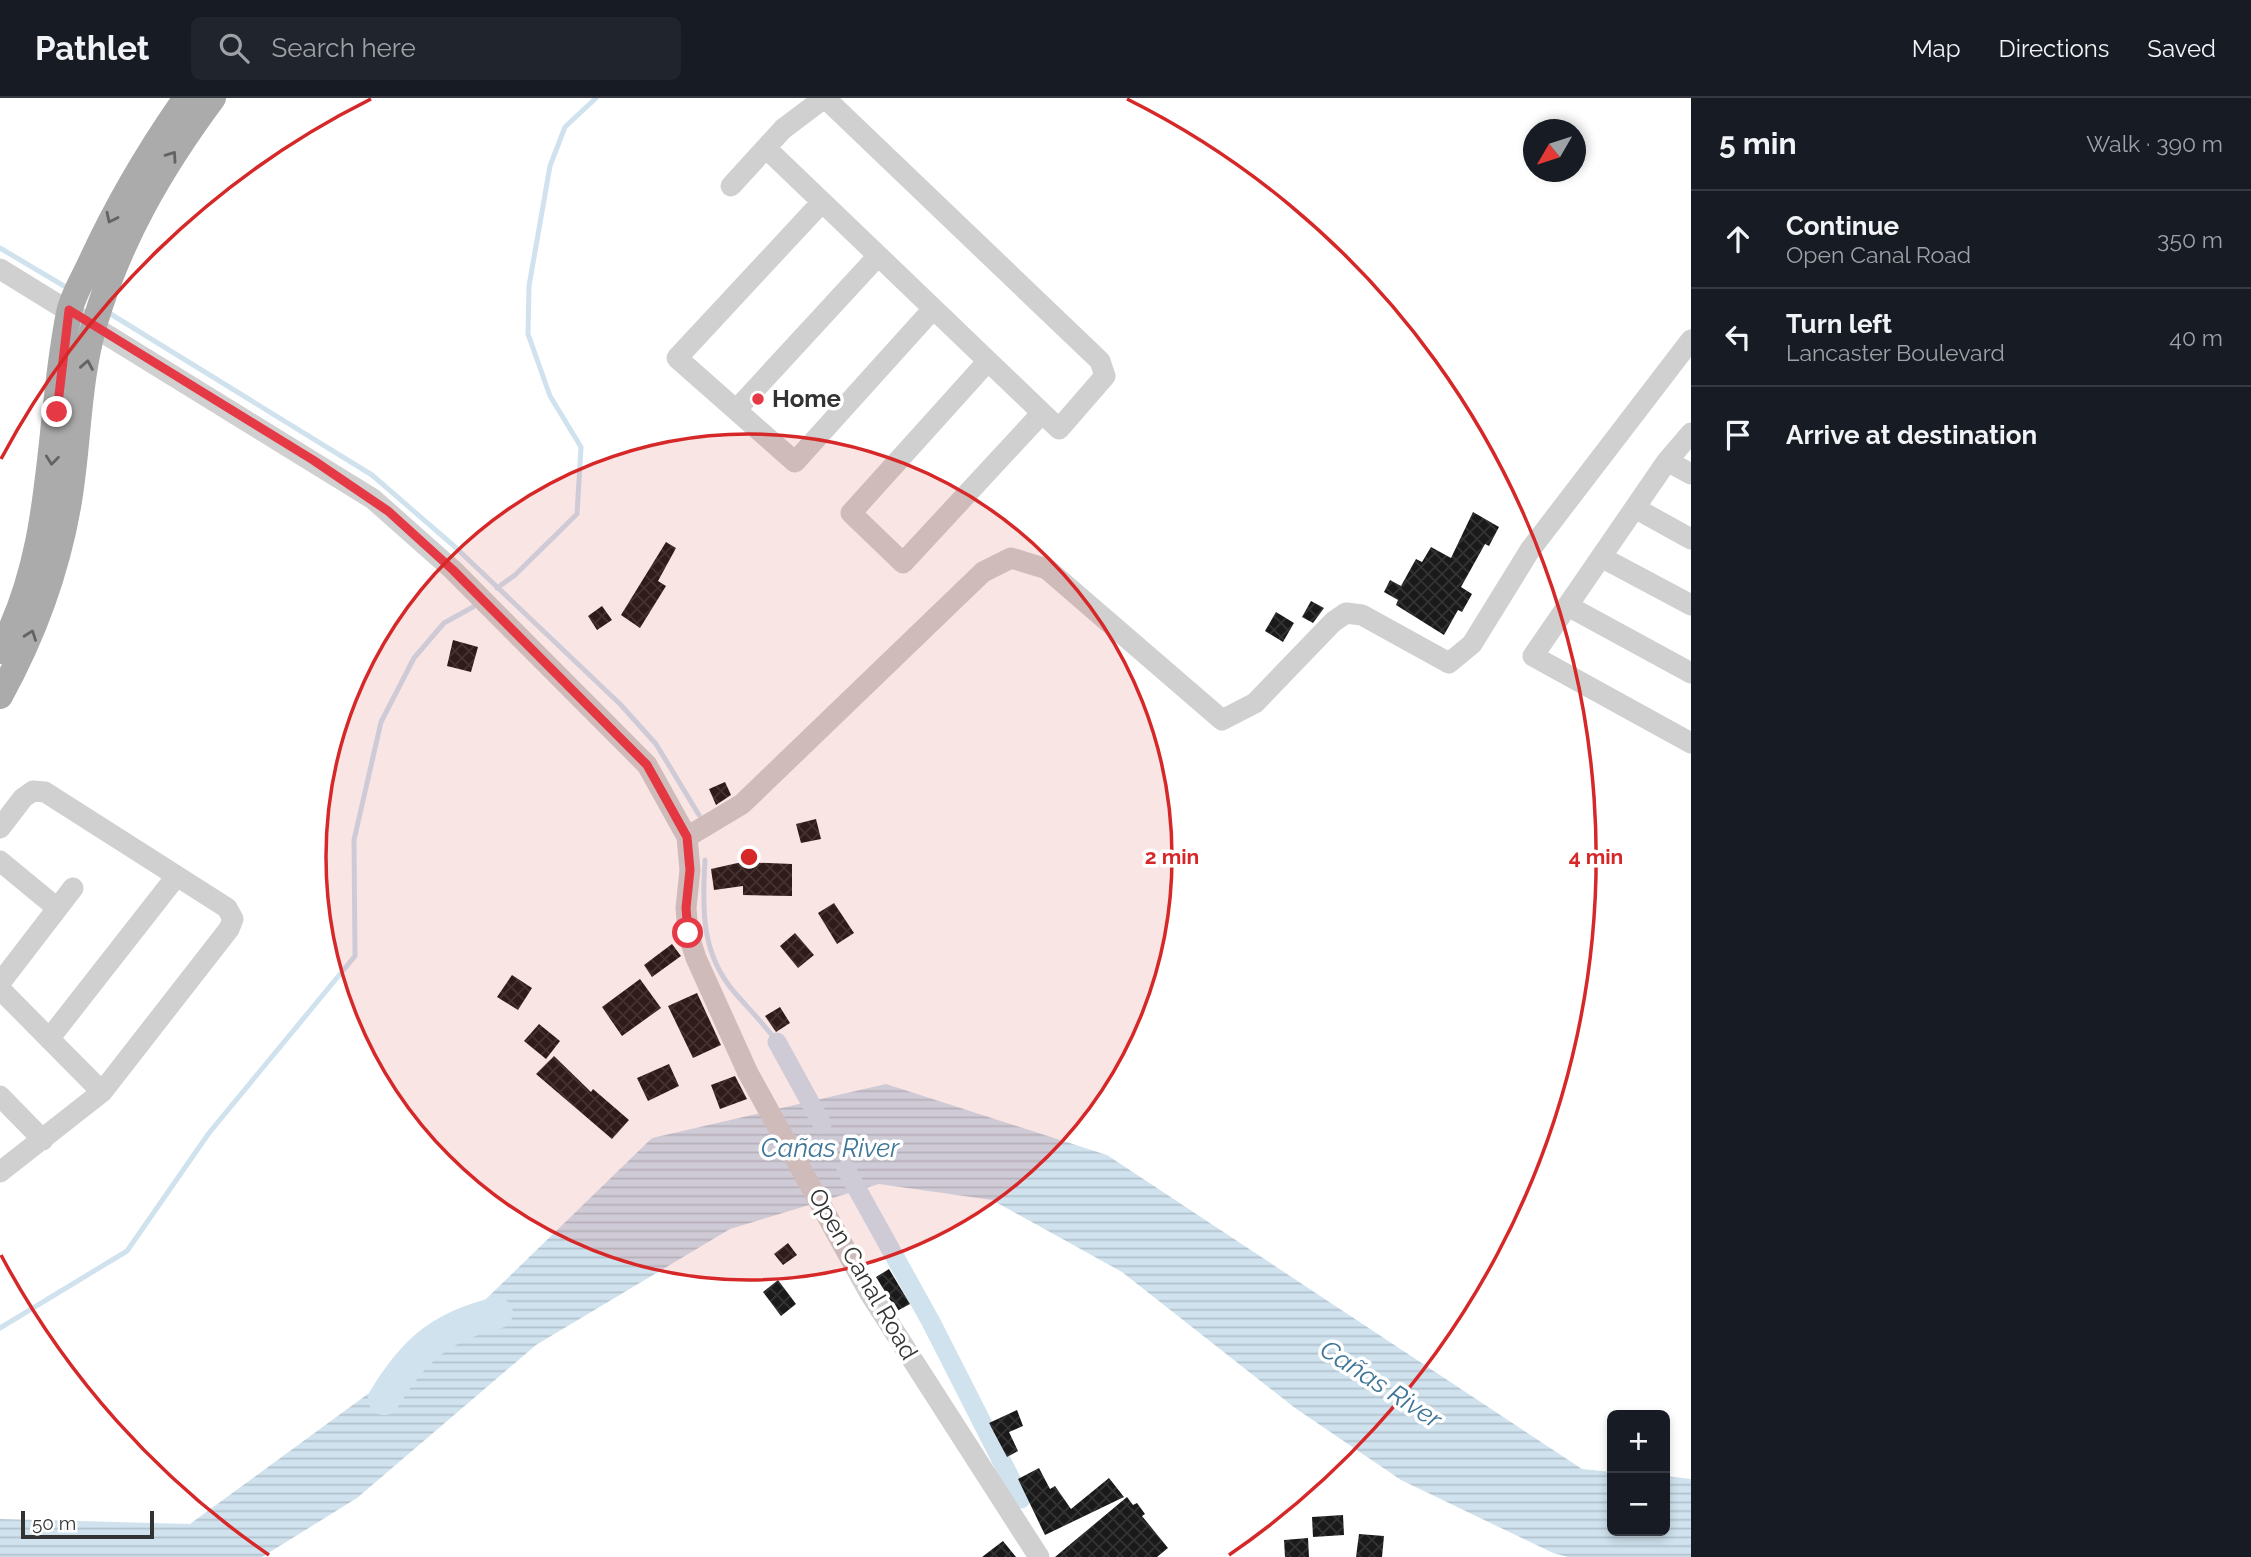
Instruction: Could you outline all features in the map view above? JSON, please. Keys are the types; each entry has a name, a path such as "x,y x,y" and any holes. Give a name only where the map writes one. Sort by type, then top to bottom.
{"main road":[{"path":"0,650 31,571 47,500 69,310 111,217 142,160 186,98"},
{"path":"0,696 27,646 52,577 68,505 78,415 94,324 129,228 160,173 213,98"}],"street":[{"path":"731,186 783,129 824,98 1100,361 1105,376 1059,429 766,149"},
{"path":"822,202 677,358 795,462 933,309"},
{"path":"736,410 878,256"},
{"name":"Open Canal Road","path":"0,269 325,467 388,511 453,570 647,765 687,837 690,870 686,908 688,933 696,958 748,1073 881,1311 982,1463 1040,1557"},
{"path":"687,837 741,804 982,572 1011,558 1047,569 1222,720 1255,703 1333,622 1346,613 1362,615 1449,663 1472,644 1530,550 1691,340"},
{"path":"988,361 851,513 903,562 1042,413"},
{"path":"1691,433 1667,461 1533,656 1691,743"},
{"path":"1667,461 1691,474"},
{"path":"1635,508 1691,539"},
{"path":"1601,557 1691,605"},
{"path":"1568,606 1691,673"},
{"path":"0,828 23,798 33,790 45,792 175,878 227,908 233,919 229,929 102,1092 0,1172"},
{"path":"0,861 57,908"},
{"path":"49,1039 175,878"},
{"path":"0,983 73,888"},
{"path":"0,989 102,1092"},
{"path":"0,1096 43,1140"}],"water":[{"path":"886,1084 1107,1155 1582,1469 1607,1472 1607,1536 1670,1536 1670,1477 1691,1479 1691,1557 1568,1557 1553,1553 1401,1480 1295,1408 1122,1272 992,1200 879,1184 730,1229 536,1345 357,1498 262,1557 0,1557 0,1519 190,1524 451,1333 652,1138"}],"building":[{"path":"1473,512 1499,527 1489,546 1485,544 1461,587 1472,594 1462,612 1458,610 1444,635 1396,605 1398,600 1384,592 1390,580 1401,586 1416,559 1422,562 1431,547 1451,558"},
{"path":"666,542 676,548 658,581 666,586 640,628 621,615"},
{"path":"1311,601 1324,608 1313,623 1302,617"},
{"path":"602,606 612,620 597,630 588,616"},
{"path":"1276,612 1294,623 1283,642 1265,631"},
{"path":"453,640 478,647 471,672 447,666"},
{"path":"725,782 731,795 716,805 709,789"},
{"path":"816,819 821,839 801,843 796,824"},
{"path":"742,862 792,864 792,896 743,895 743,886 714,890 711,869"},
{"path":"834,903 854,933 837,944 818,913"},
{"path":"795,933 814,955 798,968 780,946"},
{"path":"672,944 681,956 652,977 644,965"},
{"path":"512,975 532,988 518,1010 497,997"},
{"path":"640,979 661,1008 622,1036 602,1007"},
{"path":"697,993 721,1045 693,1058 668,1006"},
{"path":"780,1007 790,1023 776,1032 765,1016"},
{"path":"539,1024 560,1041 546,1059 524,1041"},
{"path":"554,1056 591,1092 593,1089 629,1120 612,1139 536,1074"},
{"path":"669,1064 679,1086 648,1101 637,1078"},
{"path":"735,1076 747,1099 720,1109 711,1085"},
{"path":"788,1243 797,1255 783,1265 774,1254"},
{"path":"889,1269 910,1304 897,1311 876,1277"},
{"path":"778,1280 796,1304 781,1316 763,1292"},
{"path":"1017,1410 1023,1426 1009,1432 1018,1451 1007,1457 989,1423"},
{"path":"1039,1468 1050,1489 1055,1486 1071,1509 1109,1478 1124,1497 1045,1535 1018,1479"},
{"path":"1127,1497 1133,1505 1137,1503 1145,1514 1142,1516 1168,1548 1157,1557 1055,1557"},
{"path":"1343,1515 1344,1535 1313,1537 1312,1517"},
{"path":"1359,1534 1384,1536 1382,1557 1356,1557"},
{"path":"1308,1538 1309,1557 1285,1557 1284,1540"},
{"path":"1003,1541 1016,1557 982,1557"}],"waterway":[{"path":"497,588 515,575 577,514 581,447 550,396 528,334 529,286 550,166 565,127 596,98"},
{"path":"0,248 64,286"},
{"path":"109,313 372,475 454,546 620,704 656,744 699,815"},
{"path":"0,1328 127,1251 209,1133 355,956 354,840 381,722 414,658 444,623 473,607"},
{"path":"705,860 704,913 710,947 716,963 735,993 777,1042"},
{"path":"777,1042 822,1124"},
{"path":"846,1169 931,1322 1021,1499"},
{"name":"Cañas River","path":"384,1399 406,1367 430,1343 460,1325 497,1313"}],"place":[{"name":"Home","path":"758,399"}],"route":[{"path":"57,412 69,310 313,460 388,511 453,570 647,765 678,816 687,837 690,856 686,908 688,933"}]}
